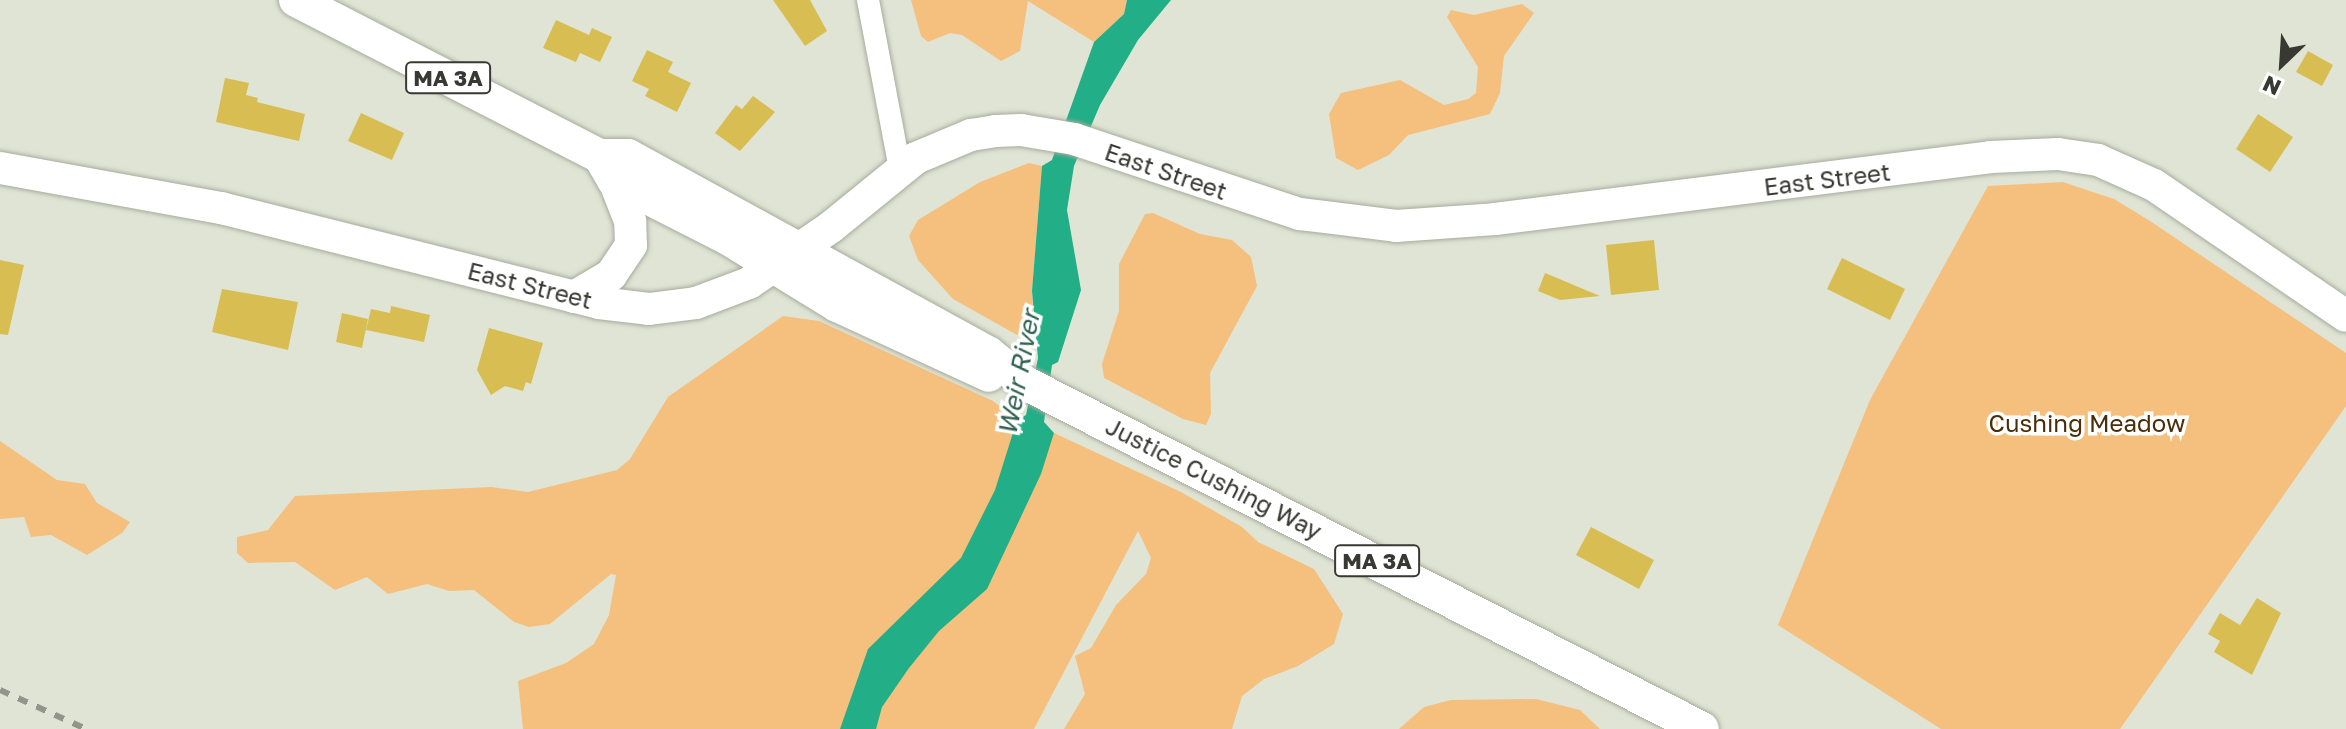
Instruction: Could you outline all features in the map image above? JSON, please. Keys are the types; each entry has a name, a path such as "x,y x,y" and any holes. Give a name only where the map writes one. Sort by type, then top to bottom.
{"main road":[{"name":"Justice Cushing Way","path":"296,0 607,168 628,156 917,345 978,373 1038,390 1702,729"},
{"name":"East Street","path":"0,168 221,208 574,297 634,309 679,306 736,289 786,258 900,170 971,135 1021,130 1103,149 1300,214 1396,226 1495,219 1991,157 2079,156 2154,185 2346,316"},
{"path":"574,297 611,275 631,245 630,221 607,168"}],"street":[{"path":"868,0 900,170"}],"green space":[{"path":"911,0 1127,0 1124,14 1094,42 1028,1 1020,51 1001,61 962,35 950,33 928,42 921,36"},
{"path":"1522,4 1534,13 1504,56 1500,93 1490,114 1408,135 1389,155 1358,170 1336,158 1329,114 1341,93 1400,80 1444,105 1468,99 1476,93 1478,67 1447,17 1451,10 1474,15"},
{"path":"1029,163 1042,166 1032,291 1035,345 953,299 918,260 909,236 918,220 980,182"},
{"name":"Cushing Meadow","path":"2063,182 2114,199 2346,353 2346,406 2120,729 1941,729 1778,625 1870,400 1988,186"},
{"path":"1153,213 1200,234 1232,240 1251,257 1257,286 1210,373 1211,414 1206,425 1183,419 1104,378 1102,364 1119,311 1119,264 1145,214"},
{"path":"783,316 819,321 993,401 1017,420 1015,426 1050,443 1054,433 1181,492 1242,527 1258,542 1314,569 1343,614 1334,644 1298,666 1264,679 1242,696 1232,729 1064,729 1085,694 1075,656 1091,648 1116,605 1146,574 1151,558 1138,531 1034,729 523,729 518,681 566,663 594,644 609,615 616,575 611,574 550,624 529,627 514,622 474,590 449,591 427,584 388,594 367,577 335,590 295,562 248,563 237,553 237,537 268,530 295,496 491,487 528,492 617,470 630,459 668,397"},
{"path":"0,441 57,480 85,484 97,503 130,522 122,533 87,555 51,535 31,537 24,517 0,519"},
{"path":"1536,699 1580,710 1600,729 1399,729 1424,707 1451,700"}],"shaded area":[{"path":"1127,0 1171,0 1138,40 1100,105 1074,166 1067,210 1081,290 1058,362 1052,365 1044,422 1054,433 1041,474 987,589 939,631 909,668 882,707 876,729 840,729 868,649 961,558 995,490 1017,420 1026,415 1038,358 1032,291 1042,166 1052,160 1094,42 1124,14"}],"building":[{"path":"773,0 810,0 827,31 805,46"},
{"path":"556,20 589,35 592,28 612,37 600,62 580,53 576,62 543,48"},
{"path":"647,50 673,62 668,72 691,83 677,112 645,96 649,89 632,81"},
{"path":"2308,51 2333,65 2322,86 2296,72"},
{"path":"225,78 249,83 246,95 258,98 257,102 305,114 299,141 216,122"},
{"path":"753,96 775,112 740,151 715,133 736,105 742,109"},
{"path":"361,113 404,133 392,160 348,141"},
{"path":"2258,114 2293,137 2270,172 2236,149"},
{"path":"1654,240 1659,290 1611,295 1606,245"},
{"path":"1842,258 1905,289 1890,320 1827,289"},
{"path":"0,260 24,265 8,335 0,334"},
{"path":"1545,273 1600,296 1560,300 1538,291"},
{"path":"222,289 298,302 288,350 212,332"},
{"path":"391,306 430,315 424,342 366,330 371,309 390,313"},
{"path":"342,313 368,319 362,348 336,342"},
{"path":"489,328 543,343 531,384 526,382 523,391 505,386 491,395 477,370"},
{"path":"1591,527 1654,560 1639,589 1576,555"},
{"path":"2257,598 2281,613 2252,675 2214,652 2220,641 2208,634 2220,613 2240,625"}],"railway":[{"path":"0,690 86,729"}],"water label":[{"name":"Weir River","path":"1019,373"}]}
